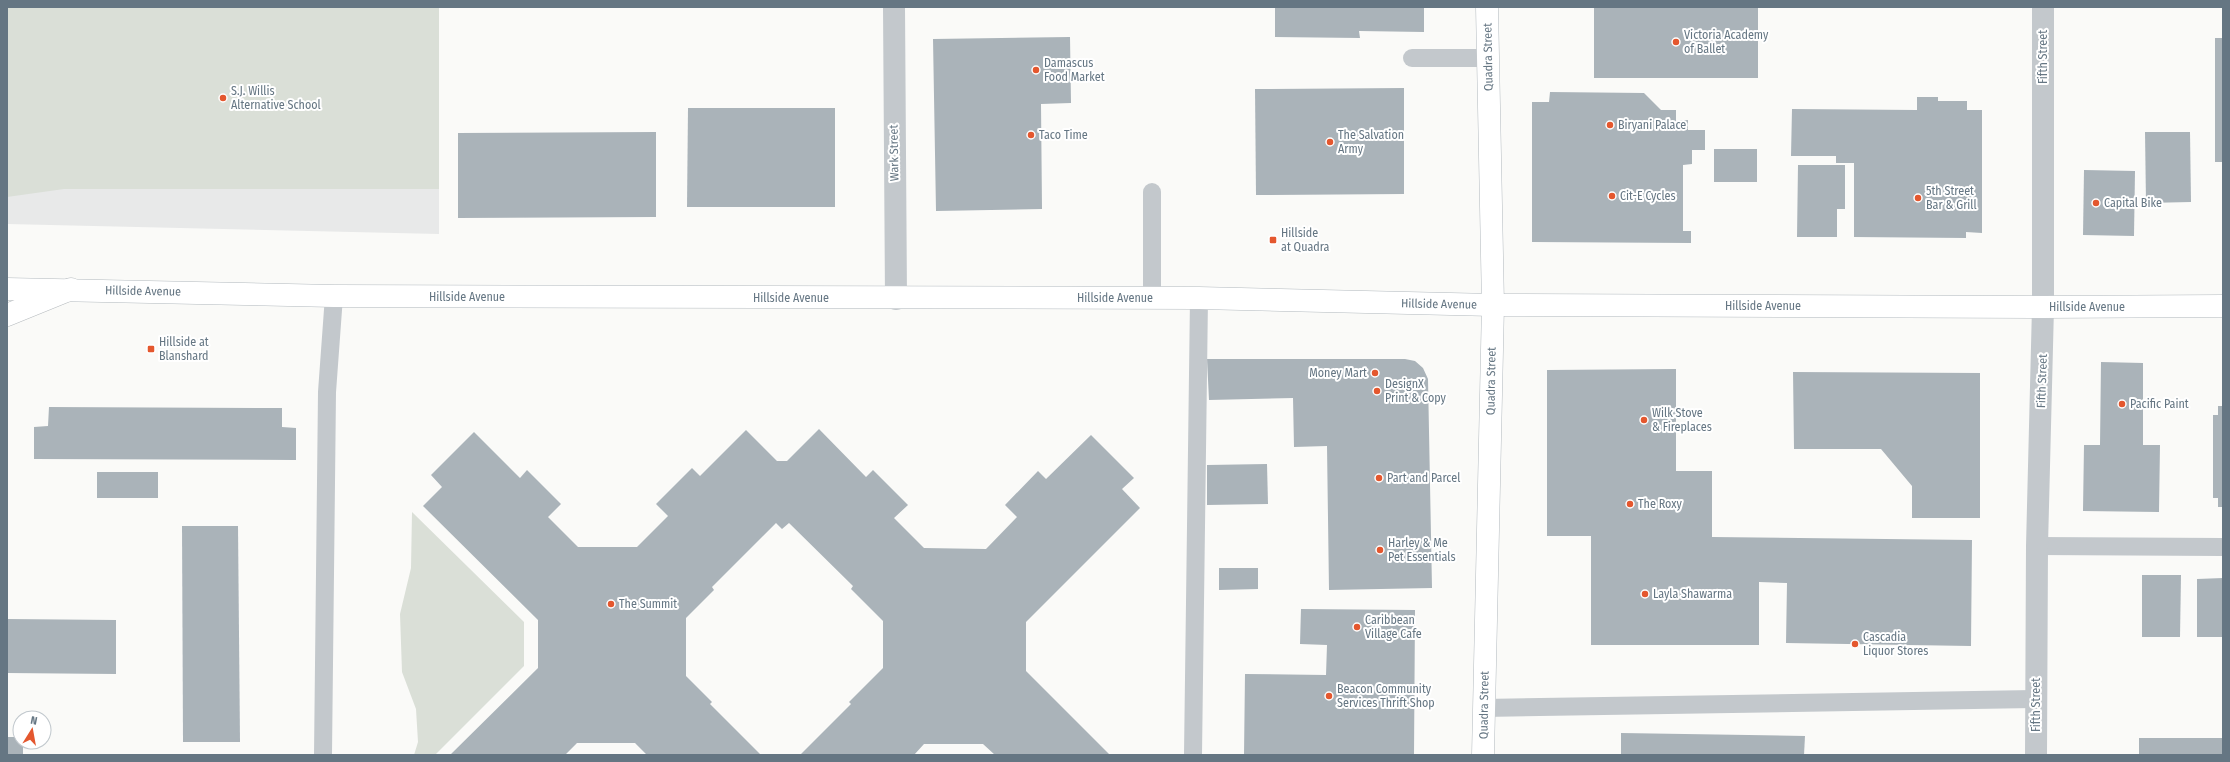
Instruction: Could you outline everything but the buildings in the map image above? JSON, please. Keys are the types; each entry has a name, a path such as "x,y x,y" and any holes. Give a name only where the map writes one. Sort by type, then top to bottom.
{"main road":[{"name":"Quadra Street","path":"1483,755 1493,305 1487,7"},
{"name":"Hillside Avenue","path":"7,289 71,289 334,296 896,299 1199,298 1493,305 2043,307 2223,306"},
{"path":"7,315 71,289"}],"street":[{"name":"Wark Street","path":"894,7 896,299"},
{"name":"Fifth Street","path":"2036,755 2037,546 2043,307 2043,7"}],"lane":[{"path":"1412,58 1488,58"},
{"path":"1152,192 1152,298"},
{"path":"323,755 327,392 334,296"},
{"path":"1193,755 1199,298"},
{"path":"2037,546 2223,547"},
{"path":"1483,708 2036,699"}],"shaded area":[{"name":"S.J. Willis Alternative School","path":"7,7 439,7 439,234 7,224"},
{"name":"S.J. Willis Alternative School","path":"7,7 439,7 439,189 64,189 7,197"},
{"path":"412,512 524,622 524,666 435,755 414,755 418,742 416,709 402,672 400,614 411,568"}],"place":[{"name":"Victoria Academy of Ballet","path":"1676,42"},
{"name":"Damascus Food Market","path":"1036,70"},
{"name":"S.J. Willis Alternative School","path":"223,98"},
{"name":"Biryani Palace","path":"1610,125"},
{"name":"Taco Time","path":"1031,135"},
{"name":"The Salvation Army","path":"1330,142"},
{"name":"Cit-E Cycles","path":"1612,196"},
{"name":"5th Street Bar & Grill","path":"1918,198"},
{"name":"Capital Bike","path":"2096,203"},
{"name":"Hillside at Quadra","path":"1273,240"},
{"name":"Hillside at Blanshard","path":"151,349"},
{"name":"Money Mart","path":"1375,373"},
{"name":"DesignX Print & Copy","path":"1377,391"},
{"name":"Pacific Paint","path":"2122,404"},
{"name":"Wilk Stove & Fireplaces","path":"1644,420"},
{"name":"Part and Parcel","path":"1379,478"},
{"name":"The Roxy","path":"1630,504"},
{"name":"Harley & Me Pet Essentials","path":"1380,550"},
{"name":"Layla Shawarma","path":"1645,594"},
{"name":"The Summit","path":"611,604"},
{"name":"Caribbean Village Cafe","path":"1357,627"},
{"name":"Cascadia Liquor Stores","path":"1855,644"},
{"name":"Beacon Community Services Thrift Shop","path":"1329,696"}]}
